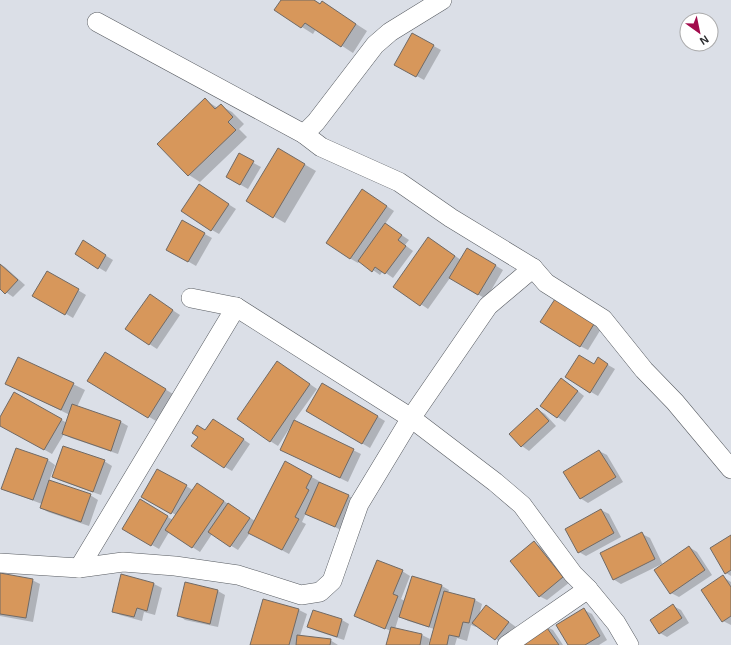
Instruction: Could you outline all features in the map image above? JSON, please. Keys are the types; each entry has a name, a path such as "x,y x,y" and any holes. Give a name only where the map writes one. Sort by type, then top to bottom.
{"street":[{"path":"304,134 316,122 375,45 390,32 442,0"},
{"path":"98,22 304,134 321,147 399,182 451,218 533,268 546,283 603,318 644,370 675,402 731,469"},
{"path":"0,563 79,568 123,562 175,566 238,575 301,595 320,592 332,581 359,504 412,418 488,306 533,268"},
{"path":"191,298 236,307 412,418 495,482 522,505 573,574 588,589 616,623 629,645"},
{"path":"79,568 236,307"},
{"path":"507,645 588,589"}],"building":[{"path":"281,0 314,0 320,4 322,1 356,24 341,47 305,23 301,28 274,10"},
{"path":"412,33 434,45 416,77 394,65"},
{"path":"205,98 215,109 221,104 233,117 228,122 236,130 188,176 157,144"},
{"path":"278,148 305,164 273,218 246,201"},
{"path":"239,153 254,161 240,185 226,177"},
{"path":"199,184 229,204 211,231 181,211"},
{"path":"362,189 387,206 350,259 326,243"},
{"path":"182,220 205,233 188,262 166,250"},
{"path":"385,223 402,235 398,240 406,246 385,274 375,267 372,272 358,261"},
{"path":"428,237 455,256 420,306 393,287"},
{"path":"83,240 106,255 98,269 75,254"},
{"path":"467,248 496,265 478,295 449,278"},
{"path":"0,264 18,280 5,294 0,289"},
{"path":"47,271 79,289 65,315 32,296"},
{"path":"150,294 173,310 149,345 125,329"},
{"path":"555,299 594,324 580,347 540,322"},
{"path":"105,352 166,389 148,418 87,381"},
{"path":"579,355 594,364 598,357 608,364 590,393 565,377"},
{"path":"18,357 74,383 61,410 5,384"},
{"path":"277,361 310,384 270,442 237,419"},
{"path":"561,378 578,391 557,418 540,406"},
{"path":"322,383 378,416 362,444 306,411"},
{"path":"14,392 62,419 44,450 0,426 0,417"},
{"path":"72,404 121,421 111,451 62,434"},
{"path":"537,408 549,421 521,447 509,434"},
{"path":"213,419 244,439 224,468 191,446 198,437 192,433 197,425 205,430"},
{"path":"294,420 354,449 340,478 280,450"},
{"path":"63,446 105,460 93,492 52,477"},
{"path":"16,448 48,459 33,500 1,489"},
{"path":"599,450 616,477 580,499 563,472"},
{"path":"285,461 312,476 306,488 309,490 295,517 299,519 282,550 248,533"},
{"path":"157,469 187,485 171,514 141,497"},
{"path":"49,480 91,494 81,522 40,508"},
{"path":"319,482 349,495 335,527 305,514"},
{"path":"197,483 224,501 192,548 165,530"},
{"path":"140,499 168,516 151,546 122,529"},
{"path":"228,503 250,518 230,547 208,532"},
{"path":"601,509 614,533 578,553 565,529"},
{"path":"642,532 655,559 613,580 600,553"},
{"path":"731,535 731,570 725,574 710,548"},
{"path":"534,541 563,577 539,597 510,561"},
{"path":"689,546 705,570 670,594 654,570"},
{"path":"377,560 403,570 393,594 398,596 385,629 354,616"},
{"path":"0,573 33,579 26,618 0,614"},
{"path":"121,574 154,583 147,611 137,608 134,617 112,612"},
{"path":"723,575 731,587 731,616 722,622 701,590"},
{"path":"412,576 442,585 429,627 399,617"},
{"path":"185,582 218,590 210,624 177,616"},
{"path":"444,591 475,599 469,623 463,622 459,637 449,635 447,645 429,645"},
{"path":"263,599 299,609 289,645 250,645"},
{"path":"673,604 682,618 659,634 650,620"},
{"path":"486,605 509,622 495,640 472,623"},
{"path":"584,608 600,636 585,645 568,645 556,625"},
{"path":"313,610 342,619 337,637 307,627"},
{"path":"545,625 559,645 519,645"},
{"path":"391,627 422,634 420,645 386,645"},
{"path":"297,635 331,639 330,645 296,645"}]}
